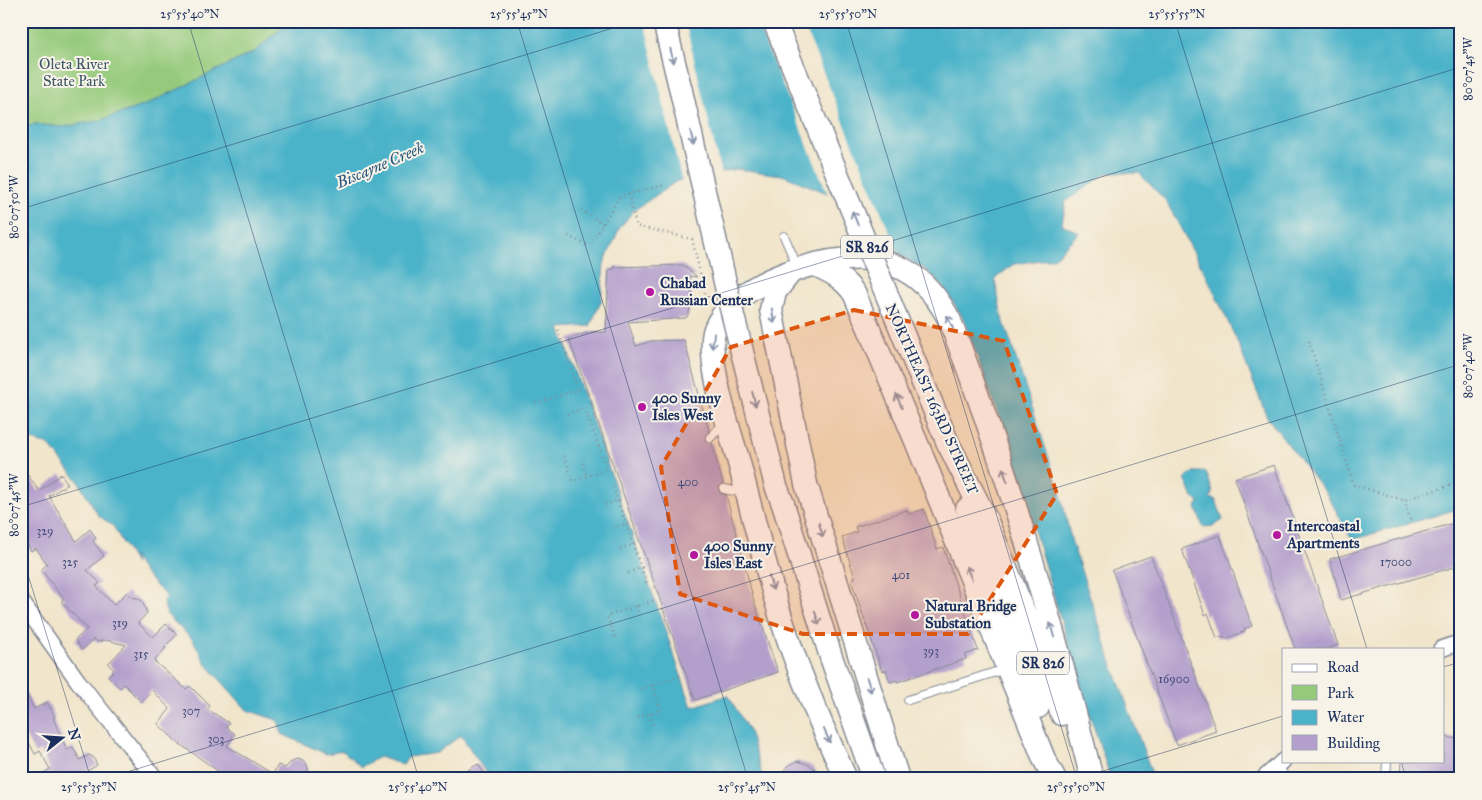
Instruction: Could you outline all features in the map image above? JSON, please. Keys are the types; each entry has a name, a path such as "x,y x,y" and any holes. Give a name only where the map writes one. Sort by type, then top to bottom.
{"main road":[{"path":"664,21 774,478 830,657 874,779"},
{"name":"NORTHEAST 163RD STREET","path":"774,21 947,441 986,519 1037,644 1084,779"},
{"path":"846,779 810,696 789,640 747,494 712,357 715,329 724,312 738,298 759,286 801,269 856,258 875,259 886,262 916,277 942,304 950,321 1008,483 1071,696 1092,779"},
{"path":"801,269 840,278 855,295 1044,759 1055,779"},
{"path":"801,269 775,292 771,310 806,484 898,779"},
{"path":"947,441 970,522 1019,651 1063,779"}],"street":[{"path":"21,601 78,681 156,779"},
{"path":"1444,648 1461,642"},
{"path":"1262,779 1280,764"}],"lane":[{"path":"784,236 801,269"},
{"path":"710,438 727,420"},
{"path":"724,489 747,494"},
{"path":"908,700 1007,668"},
{"path":"1386,779 1387,762"},
{"path":"1280,764 1287,779"}],"path":[{"path":"568,236 589,246 620,196 665,185"},
{"path":"629,194 636,226 692,239 710,312"},
{"path":"581,210 603,224"},
{"path":"536,403 580,389 558,330"},
{"path":"1309,341 1354,485 1404,500 1461,482"},
{"path":"564,456 573,481 608,469 586,407 567,414"},
{"path":"583,463 587,476"},
{"path":"613,487 647,585"},
{"path":"605,505 619,500"},
{"path":"1404,500 1411,522"},
{"path":"613,528 627,523"},
{"path":"620,549 634,544"},
{"path":"628,573 642,568"},
{"path":"615,637 608,616 654,600"},
{"path":"636,606 639,615"},
{"path":"640,689 681,675"},
{"path":"638,718 662,710 652,685"},
{"path":"649,714 654,728"}],"highlighted area":[{"path":"854,310 1004,341 1057,494 968,634 803,634 680,594 661,467 731,347"}],"green space":[{"name":"Oleta River State Park","path":"21,21 289,21 256,51 148,104 98,121 62,127 35,124 21,129"}],"water":[{"name":"Biscayne Creek","path":"289,21 1461,21 1461,508 1352,540 1328,496 1267,417 1237,341 1210,283 1166,201 1139,173 1107,173 1066,201 1062,224 1079,233 1054,258 1014,264 995,279 1001,313 1060,492 1072,543 1114,669 1154,779 1111,779 1087,707 1000,420 963,318 945,289 925,269 905,258 837,197 782,175 736,169 677,181 633,211 619,229 604,264 601,302 590,326 560,328 692,707 728,695 749,731 763,779 490,779 461,735 437,753 408,757 403,765 379,757 361,767 343,751 326,754 282,734 278,721 247,710 207,665 193,640 167,615 163,602 167,597 144,573 133,556 135,564 113,526 98,515 79,482 49,445 21,437 21,129 35,124 62,127 98,121 148,104 256,51"},
{"path":"1195,472 1206,472 1213,492 1210,498 1216,500 1223,520 1214,526 1203,527 1196,507 1199,502 1193,498 1185,478"}],"pier":[{"path":"644,21 685,21 721,174 682,182"},
{"path":"756,21 802,21 899,255 836,200 829,197"}],"building":[{"path":"683,265 697,277 690,276 692,296 689,313 686,318 628,322 636,346 651,341 684,340 709,431 705,439 707,442 712,443 723,484 719,490 721,494 726,495 754,601 778,672 695,700 569,339 590,332 606,332 609,269 614,269 614,267"},
{"path":"21,465 39,491 61,474 68,484 49,496 76,541 90,529 96,538 93,541 104,556 87,570 100,583 96,586 114,605 127,592 132,597 142,601 147,613 138,623 153,637 166,624 177,635 164,647 166,648 154,661 186,689 190,686 210,706 207,709 229,723 226,727 235,734 227,746 273,774 278,765 285,768 292,761 301,760 306,763 308,777 311,779 224,779 216,773 218,771 177,742 158,724 170,709 152,690 141,702 124,684 120,688 108,676 114,670 108,664 126,645 106,640 97,642 94,639 82,650 75,640 87,629 61,601 64,599 41,570 47,564 36,548 31,551 21,534"},
{"name":"Intercoastal Apartments","path":"1274,465 1338,645 1330,648 1295,648 1235,478"},
{"name":"Natural Bridge Substation","path":"924,509 937,549 943,547 978,650 965,655 966,659 897,682 897,680 890,682 886,670 882,671 851,580 855,578 842,537 857,532 855,527 907,510 909,514"},
{"name":"Intercoastal Apartments","path":"1461,521 1461,565 1341,600 1330,559"},
{"path":"1220,535 1252,626 1225,639 1224,636 1217,638 1208,613 1205,615 1182,549"},
{"path":"1151,556 1216,731 1177,745 1112,570"},
{"path":"21,683 34,709 47,702 55,717 53,718 67,750 73,747 80,760 89,755 93,757 97,765 89,770 85,779 35,779 50,769 40,751 35,754 25,735 21,737"},
{"path":"1444,737 1461,739 1461,779 1401,779 1402,762 1444,762"},
{"path":"798,761 815,769 819,779 780,779 787,766"},
{"path":"478,764 488,779 470,779 465,772"}],"place":[{"name":"Chabad Russian Center","path":"650,292"},
{"name":"400 Sunny Isles West","path":"642,407"},
{"name":"Intercoastal Apartments","path":"1277,535"},
{"name":"400 Sunny Isles East","path":"694,555"},
{"name":"Natural Bridge Substation","path":"915,615"}]}
